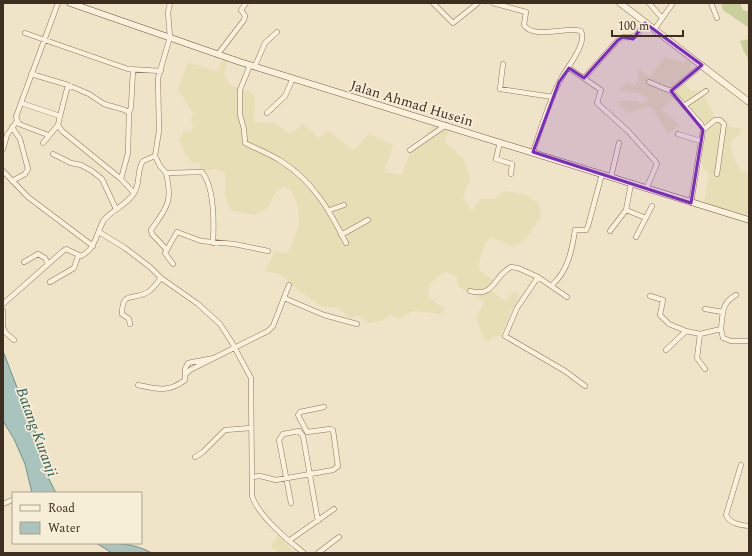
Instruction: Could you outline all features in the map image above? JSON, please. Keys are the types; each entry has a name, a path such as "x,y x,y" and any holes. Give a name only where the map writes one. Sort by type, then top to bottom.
{"main road":[{"name":"Jalan Ahmad Husein","path":"70,3 252,65 749,220"},
{"path":"620,3 749,102"}],"street":[{"path":"48,135 19,124 16,116 58,3"},
{"path":"167,250 152,234 151,230 168,205 170,195 166,173 160,166 155,156 159,131 158,78 170,37 168,12 170,3"},
{"path":"218,54 244,19 241,10 246,3"},
{"path":"433,3 453,23 478,3"},
{"path":"493,3 525,12 527,14 525,26 530,29 550,32 574,29 581,30 581,42 569,68 559,82 533,152"},
{"path":"649,3 662,18"},
{"path":"654,30 673,3"},
{"path":"711,3 717,18"},
{"path":"584,78 618,40 622,37 635,37 645,23"},
{"path":"276,32 266,42 252,65 240,90 240,116 244,129 245,143 281,161 297,173 330,210 346,243"},
{"path":"25,33 110,64 133,70 161,71"},
{"path":"503,64 500,89 554,97"},
{"path":"671,92 702,65"},
{"path":"569,68 600,90 596,101 598,105 628,132 657,164 646,189"},
{"path":"120,179 128,153 129,113 132,107 133,70"},
{"path":"31,74 68,85 89,94 104,104 125,110 129,113"},
{"path":"267,113 285,96 293,78"},
{"path":"649,82 671,92 701,124 703,130 691,203"},
{"path":"43,142 58,124 68,85"},
{"path":"684,106 706,91"},
{"path":"21,103 60,116"},
{"path":"703,130 715,120 720,120 724,124 717,174"},
{"path":"3,149 7,135 17,121"},
{"path":"58,124 71,140 120,179 134,193"},
{"path":"410,150 446,125"},
{"path":"12,127 20,139 28,170 25,174 12,181"},
{"path":"678,134 700,141"},
{"path":"500,142 496,159 512,164 511,174"},
{"path":"611,177 618,143"},
{"path":"53,154 70,163 81,165 102,179 116,209"},
{"path":"3,304 66,249 78,256 85,254 93,246 104,221 116,209 126,203 138,187 140,164 143,160 155,156"},
{"path":"3,171 28,197 93,246"},
{"path":"166,173 192,171 202,172 206,177 214,211 213,244"},
{"path":"552,285 560,278 564,271 572,250 575,230 586,230 588,226 602,174"},
{"path":"610,231 626,210 631,184"},
{"path":"330,210 344,205"},
{"path":"636,237 652,206"},
{"path":"626,210 646,218"},
{"path":"342,235 368,220"},
{"path":"100,232 125,248 150,267 161,278 198,304 220,324 251,378 252,496 258,510 304,553"},
{"path":"173,264 165,254 177,232 213,244 234,244 268,251"},
{"path":"24,262 38,254 45,258 48,264"},
{"path":"50,282 74,268 78,256"},
{"path":"470,291 478,293 486,292 502,274 511,267 518,268 538,277 552,285 566,297"},
{"path":"538,277 517,308 505,336 565,371 584,386"},
{"path":"130,324 129,319 122,314 123,301 126,298 148,292 161,278"},
{"path":"138,385 165,390 185,380 185,375 214,358 234,349 246,340 271,328 289,285"},
{"path":"736,295 728,299 723,312 721,329 723,338 727,340 749,341"},
{"path":"650,296 663,300 660,315 666,322 686,331 700,334 721,329"},
{"path":"284,298 324,315 357,324"},
{"path":"705,309 723,312"},
{"path":"3,311 3,327 6,333 14,340"},
{"path":"666,350 686,331"},
{"path":"700,334 697,358 705,369"},
{"path":"252,477 260,476 276,480 333,470 339,463 333,430 330,429 308,432 298,415 300,412 324,407"},
{"path":"195,457 203,452 225,430 251,428"},
{"path":"291,503 279,440 281,435 299,431 303,436 318,520"},
{"path":"741,465 726,515 728,519 733,522 749,526"},
{"path":"3,504 12,500"},
{"path":"290,540 334,509"},
{"path":"318,553 339,537"}],"highlighted area":[{"path":"645,23 702,65 671,91 703,130 691,203 533,152 559,82 569,68 584,78 618,40 623,37 633,39"}],"shaded area":[{"path":"224,56 228,57 224,75 230,85 250,92 255,97 254,122 274,123 290,134 303,124 319,138 328,130 353,151 369,134 393,145 384,172 401,175 410,153 433,126 449,131 444,142 463,158 470,178 463,198 472,210 481,199 496,199 504,191 524,194 539,203 541,216 527,238 514,247 491,237 486,243 479,261 479,270 494,281 488,287 505,301 515,291 520,296 510,313 501,336 493,337 489,341 484,340 476,317 484,303 476,296 458,287 457,277 445,272 429,284 428,297 445,309 440,314 413,311 399,319 390,315 382,321 368,323 359,316 350,318 339,308 323,307 301,292 280,274 265,271 275,252 288,253 299,226 298,207 291,190 284,186 275,193 267,208 254,215 230,210 225,195 225,173 215,169 203,171 199,169 200,162 193,164 185,153 179,140 184,131 190,132 194,126 190,121 193,113 178,90 188,62 218,72"},
{"path":"665,57 684,63 686,59 692,63 690,69 696,72 684,84 692,91 702,91 716,119 725,125 741,129 741,132 730,143 733,157 741,171 749,175 749,215 704,203 709,175 702,166 702,129 681,107 675,98 661,109 680,125 668,134 651,106 627,113 616,101 636,101 641,104 648,100 639,93 619,90 627,82 635,86 638,80 637,68 650,77"},
{"path":"278,535 295,553 278,553 271,547"}],"green space":[{"path":"721,3 740,3 743,10 749,12 749,28 723,10"},
{"path":"749,39 749,60 740,41"}],"water":[{"path":"3,351 37,436 47,475 56,492 32,492 25,464 14,439 3,421"},
{"path":"98,544 132,545 152,553 112,553"}],"water label":[{"name":"Batang Kuranji","path":"37,432"}]}
